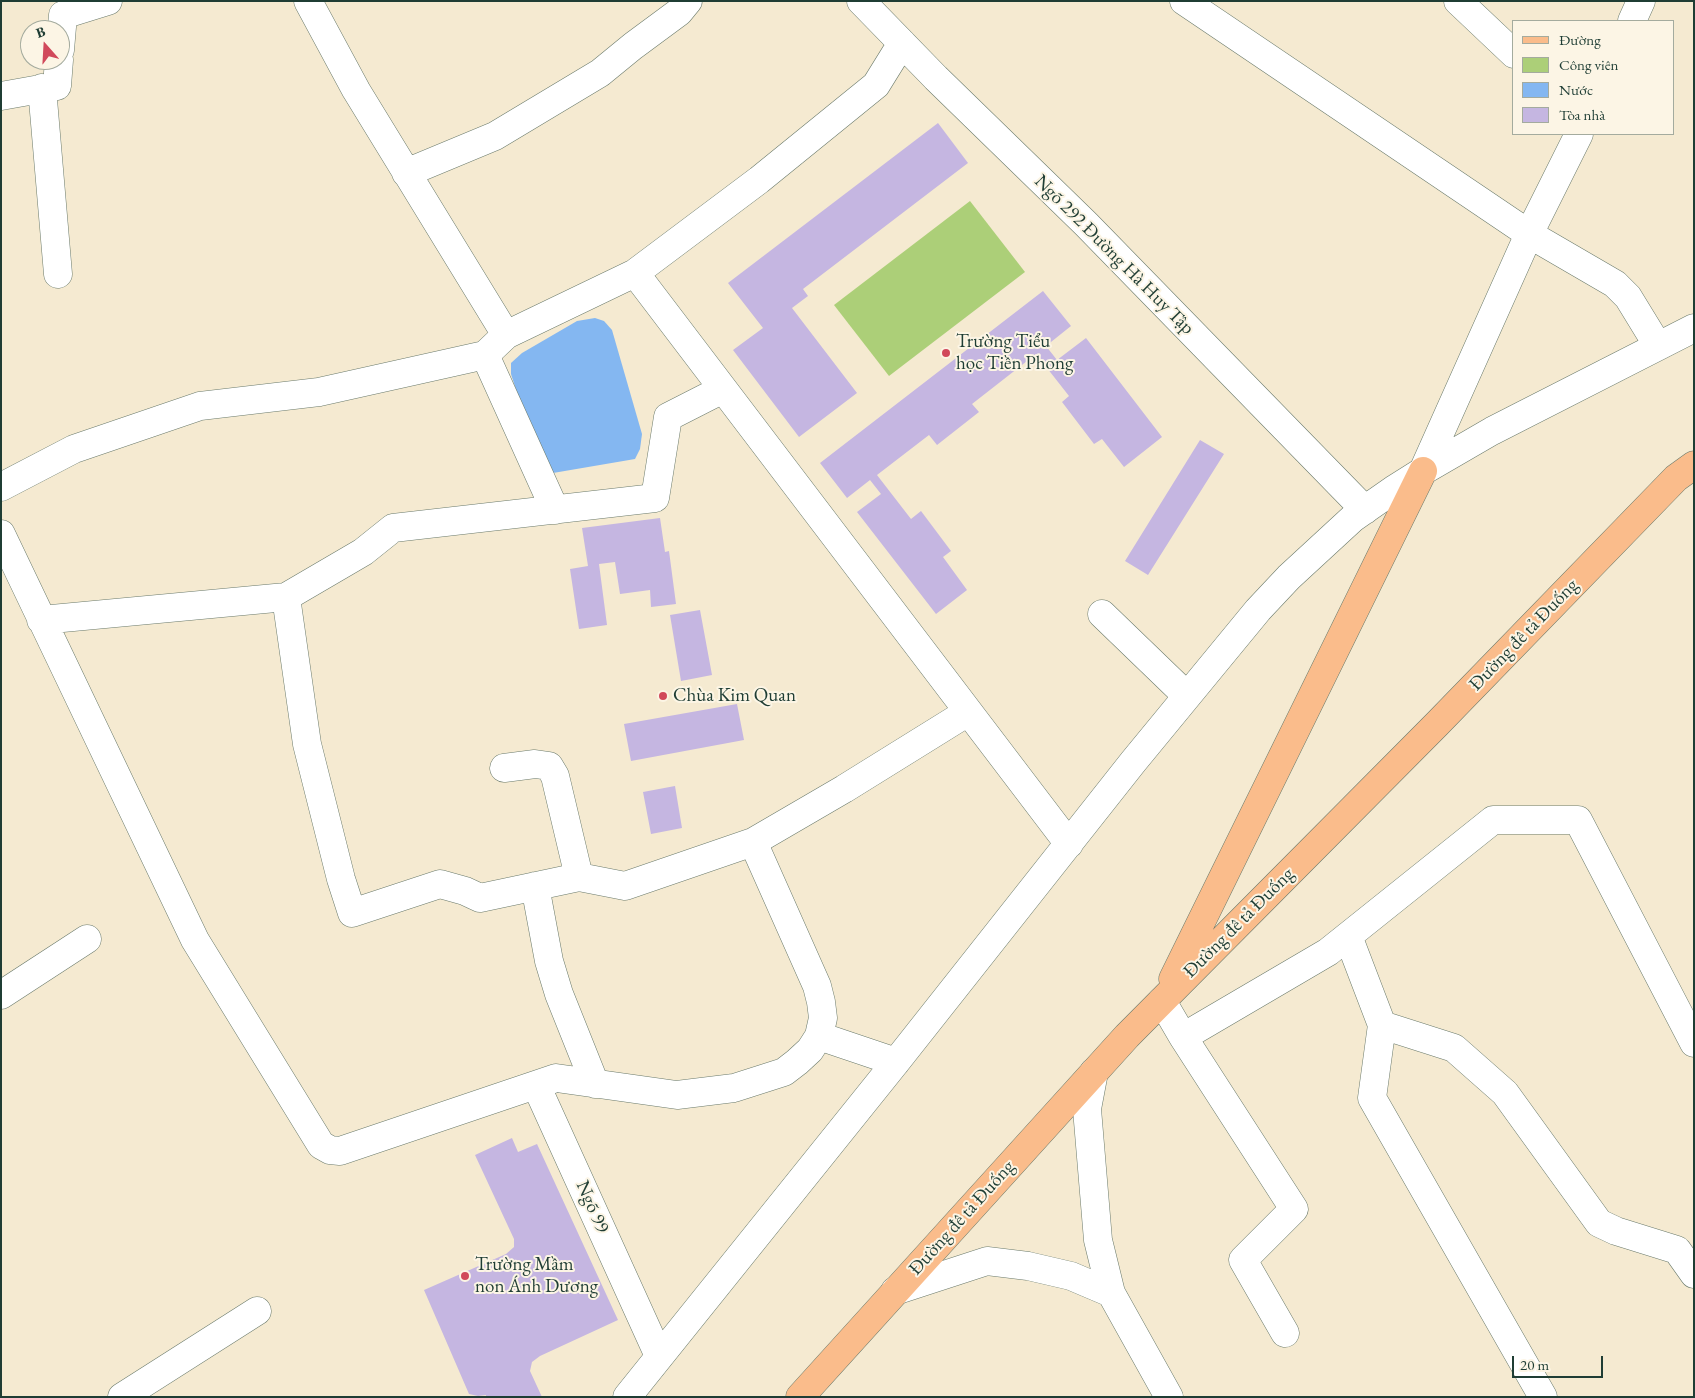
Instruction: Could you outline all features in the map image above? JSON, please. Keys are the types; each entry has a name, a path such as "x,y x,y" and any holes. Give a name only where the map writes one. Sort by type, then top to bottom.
{"main road":[{"name":"Đường đê tả Đuống","path":"800,1397 1094,1072 1162,1001 1430,731 1676,478 1694,465"},
{"path":"1162,1001 1423,471"}],"street":[{"path":"63,20 63,15 108,1"},
{"path":"308,1 356,90 506,335"},
{"path":"406,173 495,136 592,78 679,12 688,1"},
{"name":"Ngõ 292 Đường Hà Huy Tập","path":"861,1 936,78 1086,224 1366,510"},
{"path":"1184,1 1529,234 1605,277 1628,297 1658,346"},
{"path":"1458,1 1512,52"},
{"path":"1632,20 1641,1"},
{"path":"1,487 74,450 200,406 319,392 485,355 506,335 634,273 759,180 876,85 902,43"},
{"path":"1,96 57,86 58,70"},
{"path":"42,88 58,274"},
{"path":"1423,471 1529,234 1578,135"},
{"path":"634,273 1069,844"},
{"path":"627,1397 1187,696 1258,610 1288,577 1327,541 1366,510 1423,471 1492,432 1694,328"},
{"path":"485,355 555,510"},
{"path":"41,620 286,598 363,552 393,528 655,498 668,417 723,389"},
{"path":"1,534 194,940 321,1145 330,1150 340,1151 556,1078 677,1095 734,1088 784,1072 810,1050 819,1036 823,1018 817,986 754,842"},
{"path":"286,598 307,744 341,879 352,914 440,884 480,898 579,877 625,886 754,842 844,790 968,712"},
{"path":"1102,614 1187,696"},
{"path":"504,768 535,764 549,766 555,776 579,877"},
{"path":"1183,1037 1328,952 1493,820 1578,820 1694,1043"},
{"path":"535,886 559,994 595,1084"},
{"path":"1348,936 1382,1025 1372,1098 1543,1397"},
{"path":"1,996 87,939"},
{"path":"1162,1001 1183,1037 1294,1209 1242,1260 1285,1333"},
{"path":"1382,1025 1454,1048 1505,1093 1599,1223 1616,1231 1676,1250 1694,1274"},
{"path":"819,1036 896,1062"},
{"path":"1094,1072 1087,1109 1098,1240 1111,1293 1169,1397"},
{"name":"Ngõ 99","path":"536,1085 659,1356"},
{"path":"895,1291 987,1261 1028,1266 1072,1276 1111,1293"},
{"path":"122,1397 256,1311"}],"green space":[{"path":"970,201 1025,272 889,376 834,305"}],"water":[{"path":"595,318 604,321 612,330 642,434 640,449 635,459 553,473 526,421 511,374 511,363 522,353 577,321"}],"building":[{"path":"938,123 968,163 803,289 808,296 792,308 857,393 799,437 733,350 763,328 728,283"},
{"path":"1043,291 1071,326 1046,346 1057,360 1086,338 1162,437 1124,467 1102,439 1094,444 1062,402 1069,396 1036,354 972,404 979,412 937,445 929,435 877,475 911,519 921,511 951,551 943,557 967,590 936,614 857,512 881,494 870,480 847,498 820,463"},
{"path":"1200,440 1224,454 1148,575 1125,561"},
{"path":"660,518 665,552 669,551 676,604 651,607 650,590 620,594 615,562 599,564 607,625 579,629 570,569 588,566 582,528"},
{"path":"700,610 712,675 681,681 670,615"},
{"path":"737,704 744,740 631,761 624,724"},
{"path":"675,786 682,828 651,834 643,792"},
{"path":"512,1138 518,1152 537,1144 618,1320 540,1356 532,1362 530,1371 542,1397 486,1397 486,1395 469,1394 424,1290 506,1254 514,1247 514,1239 475,1155"}],"place":[{"name":"Trường Tiểu học Tiền Phong","path":"946,353"},
{"name":"Chùa Kim Quan","path":"663,696"},
{"name":"Trường Mầm non Ánh Dương","path":"465,1276"}]}
